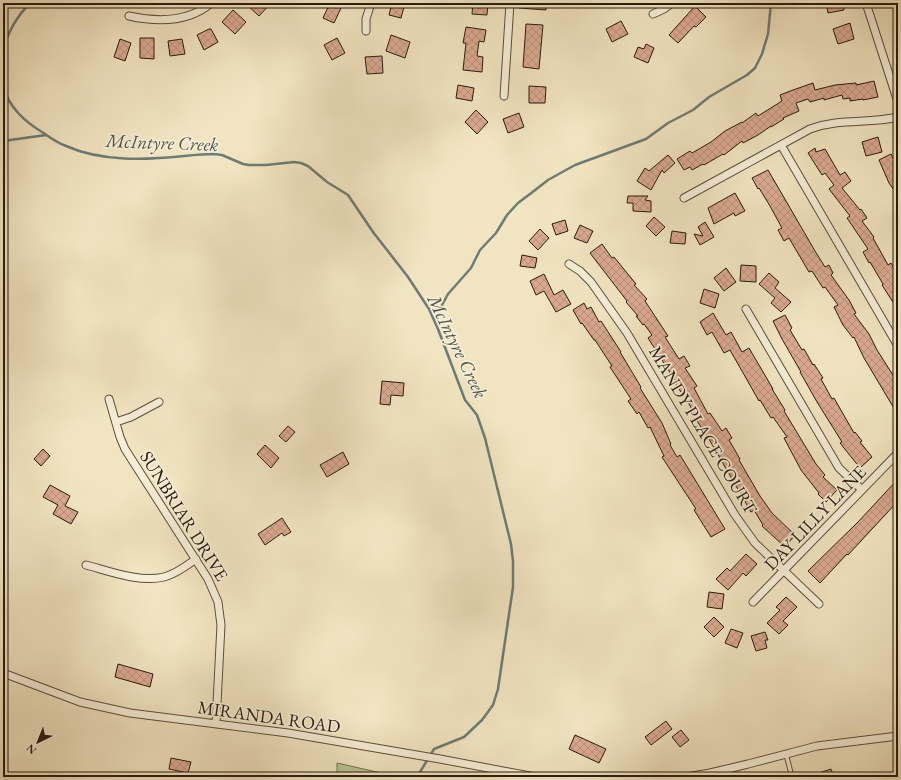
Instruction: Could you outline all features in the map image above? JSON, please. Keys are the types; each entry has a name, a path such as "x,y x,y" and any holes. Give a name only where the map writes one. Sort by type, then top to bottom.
{"street":[{"path":"129,16 161,21 194,14 212,3"},
{"path":"366,31 366,19 370,3"},
{"path":"504,96 510,3"},
{"path":"653,14 672,3"},
{"path":"866,3 898,102"},
{"path":"684,198 810,129 845,121 886,120 898,117"},
{"path":"780,145 898,346"},
{"name":"MANDY PLACE COURT","path":"569,264 580,270 592,282 610,307 739,521 755,543 819,604"},
{"path":"746,309 839,468 862,490"},
{"name":"SUNBRIAR DRIVE","path":"109,399 120,437 132,462 196,559 208,579 218,602 221,626 216,723"},
{"path":"116,422 131,417 158,402"},
{"name":"DAY LILLY LANE","path":"753,602 898,453"},
{"path":"86,565 148,579 165,577 178,571 196,559"},
{"name":"MIRANDA ROAD","path":"3,673 65,697 96,706 130,713 288,733 535,777"},
{"path":"686,777 740,766 817,746 898,736"}],"lane":[{"path":"786,754 792,777"}],"green space":[{"path":"337,763 399,777 337,777"}],"building":[{"path":"245,3 271,3 259,16"},
{"path":"330,3 341,8 334,23 323,18"},
{"path":"392,3 405,3 401,18 389,15"},
{"path":"473,3 488,3 487,15 472,14"},
{"path":"519,3 546,3 546,10 519,8"},
{"path":"826,3 843,3 844,10 828,13"},
{"path":"695,6 706,17 696,27 694,26 678,43 669,35"},
{"path":"233,10 246,22 235,34 222,22"},
{"path":"621,21 628,34 612,42 606,29"},
{"path":"850,23 854,39 838,44 833,29"},
{"path":"526,24 543,25 539,69 523,67"},
{"path":"466,27 486,30 484,42 479,41 477,56 483,57 482,72 463,70 466,43 463,43"},
{"path":"211,29 218,42 204,50 197,35"},
{"path":"391,35 410,42 405,58 386,51"},
{"path":"140,38 154,38 154,59 140,58"},
{"path":"337,38 345,53 332,60 324,45"},
{"path":"120,39 131,43 125,61 114,57"},
{"path":"182,39 185,54 170,56 168,41"},
{"path":"646,44 654,48 648,63 634,57 638,47 644,49"},
{"path":"382,56 383,73 367,74 365,57"},
{"path":"874,81 878,97 850,101 850,98 843,99 842,95 810,102 808,99 796,103 799,111 783,118 784,119 743,143 742,141 724,155 723,154 704,165 703,164 692,170 690,167 684,170 677,159 690,151 692,153 711,142 725,131 742,123 756,113 758,116 782,101 780,95 813,83 815,90 835,85 856,83 856,85"},
{"path":"458,85 474,88 472,101 456,98"},
{"path":"529,86 546,87 545,103 529,103"},
{"path":"476,110 488,122 477,134 465,122"},
{"path":"519,113 524,127 508,133 503,119"},
{"path":"878,137 882,152 866,156 862,142"},
{"path":"815,148 816,152 825,149 840,175 845,172 851,181 842,188 867,218 862,221 874,237 873,238 888,265 891,263 895,270 893,272 898,280 898,310 863,252 868,249 847,218 850,216 829,189 834,185 825,173 822,175 808,153"},
{"path":"891,154 894,160 898,158 898,196 889,183 879,160"},
{"path":"668,155 675,163 664,173 662,170 651,190 637,181 645,168 649,171"},
{"path":"768,170 825,267 829,265 833,273 831,275 849,300 856,313 854,314 869,334 877,350 898,383 898,415 864,358 854,337 853,338 843,325 834,307 838,305 825,287 823,288 812,271 809,272 789,238 784,241 778,230 782,228 752,178"},
{"path":"735,193 745,211 735,216 734,213 714,224 708,208"},
{"path":"628,196 648,196 645,200 651,201 651,212 633,211 633,203 627,203"},
{"path":"654,217 665,227 656,236 646,226"},
{"path":"565,220 568,231 556,235 552,224"},
{"path":"705,222 714,237 700,245 694,234 703,236 698,227"},
{"path":"580,225 593,231 587,243 574,238"},
{"path":"540,229 549,238 538,250 529,241"},
{"path":"672,231 686,233 685,244 670,243"},
{"path":"602,244 647,299 645,301 668,336 665,337 679,359 684,356 690,366 685,368 697,386 694,388 708,414 710,413 722,431 726,428 732,438 729,440 740,459 739,460 760,496 772,513 795,535 785,547 762,526 763,525 754,510 751,512 697,421 698,420 684,395 675,383 676,382 648,338 652,335 636,316 638,316 590,253"},
{"path":"522,255 537,258 535,268 520,266"},
{"path":"741,265 756,266 756,282 740,281"},
{"path":"726,268 736,282 724,291 714,278"},
{"path":"769,273 779,282 775,288 791,302 781,312 771,303 775,298 759,284"},
{"path":"544,274 554,295 563,290 571,304 556,312 544,291 536,295 530,281"},
{"path":"704,289 719,294 715,308 700,303"},
{"path":"584,303 587,309 591,307 599,322 601,321 621,352 641,387 640,388 662,423 671,444 670,445 677,457 680,455 725,529 711,537 694,510 696,509 662,457 664,456 650,427 648,428 639,412 637,414 628,401 631,399 610,367 612,366 595,340 582,323 581,324 573,310"},
{"path":"713,313 726,335 731,332 742,352 749,348 785,410 784,411 816,464 825,475 823,477 837,490 826,502 818,494 819,493 801,470 784,438 787,437 773,417 771,418 760,400 759,401 730,350 724,353 712,332 707,335 700,322"},
{"path":"785,315 792,328 790,330 802,350 804,349 813,365 814,364 823,378 821,379 832,399 834,398 854,433 855,432 862,441 860,442 872,457 860,468 840,443 842,442 817,402 773,321"},
{"path":"382,381 404,383 403,396 391,395 390,405 380,404"},
{"path":"288,426 295,432 286,442 279,436"},
{"path":"265,445 279,458 271,468 257,454"},
{"path":"43,449 50,456 41,466 34,459"},
{"path":"343,452 349,464 327,477 320,465"},
{"path":"898,479 898,501 820,583 808,571 858,522"},
{"path":"50,485 70,496 65,506 78,512 71,524 53,514 58,505 43,497"},
{"path":"282,518 291,532 284,536 282,533 265,545 258,534"},
{"path":"746,554 757,564 746,576 743,573 728,590 716,579 727,568 730,571"},
{"path":"709,592 724,594 722,609 707,607"},
{"path":"786,597 797,607 783,621 788,625 779,634 767,623 780,610 776,607"},
{"path":"714,617 724,627 714,637 704,627"},
{"path":"731,629 743,633 737,648 725,643"},
{"path":"765,632 768,640 765,640 767,648 756,651 751,636"},
{"path":"118,664 153,674 150,687 115,677"},
{"path":"666,721 672,729 651,745 645,737"},
{"path":"681,730 689,740 680,747 672,737"},
{"path":"575,735 606,749 599,763 569,749"},
{"path":"171,758 191,762 188,773 169,769"},
{"path":"831,769 834,777 810,776"}],"waterway":[{"name":"McIntyre Creek","path":"3,49 14,24 30,3"},
{"path":"434,320 448,294 471,268 480,250 496,233 507,215 518,203 548,180 575,165 646,139 668,123 693,110 709,97 747,75 755,68 762,54 768,34 771,3"},
{"name":"McIntyre Creek","path":"3,87 14,108 29,123 56,142 94,155 139,159 214,154 222,155 249,165 294,162 308,166 327,182 348,195 373,232 408,277 429,309 465,400 477,415 485,438 511,544 513,561 513,587 498,689 493,705 482,720 464,737 434,749 417,777"},
{"path":"3,141 46,135"}]}
